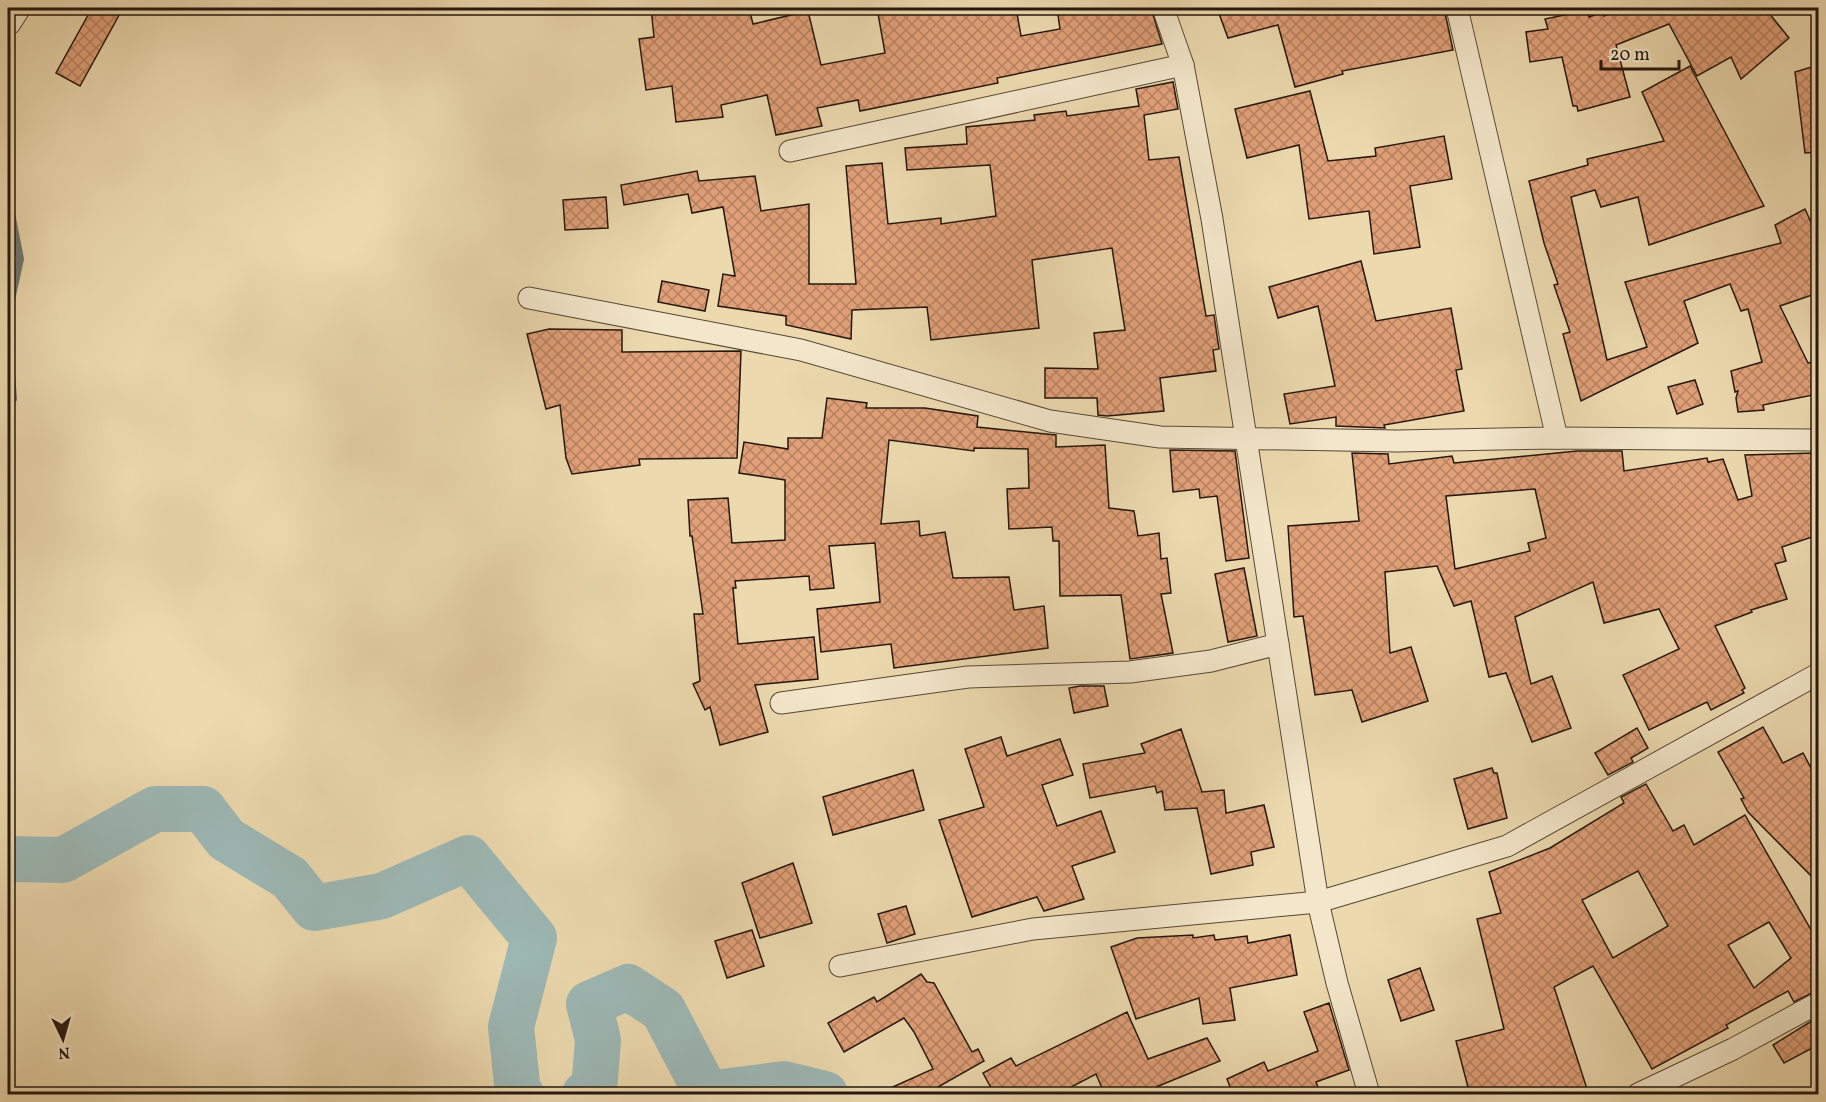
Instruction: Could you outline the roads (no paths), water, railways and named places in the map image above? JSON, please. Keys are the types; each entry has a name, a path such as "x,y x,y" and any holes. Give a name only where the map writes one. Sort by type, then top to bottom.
{"street":[{"path":"8,22 17,8"},
{"path":"1163,8 1183,65 1212,219 1318,902 1337,983 1369,1095"},
{"path":"1457,8 1557,438"},
{"path":"789,151 1183,65"},
{"path":"529,298 801,350 1050,421 1160,436 1397,441 1557,438 1818,440"},
{"path":"781,703 968,677 1130,672 1211,661 1278,644"},
{"path":"840,966 1033,929 1318,902 1507,846 1818,674"},
{"path":"1638,1095 1733,1049 1818,1003"}],"waterway":[{"path":"8,198 20,259 8,314"},
{"path":"8,336 13,399 8,403"},
{"path":"8,859 63,860 155,809 203,809 226,839 290,878 314,908 382,896 468,858 534,938 511,1027 518,1093 521,1094"},
{"path":"585,1094 594,1090 598,1040 589,1004 628,987 663,1010 707,1094 784,1084 825,1094"}]}
